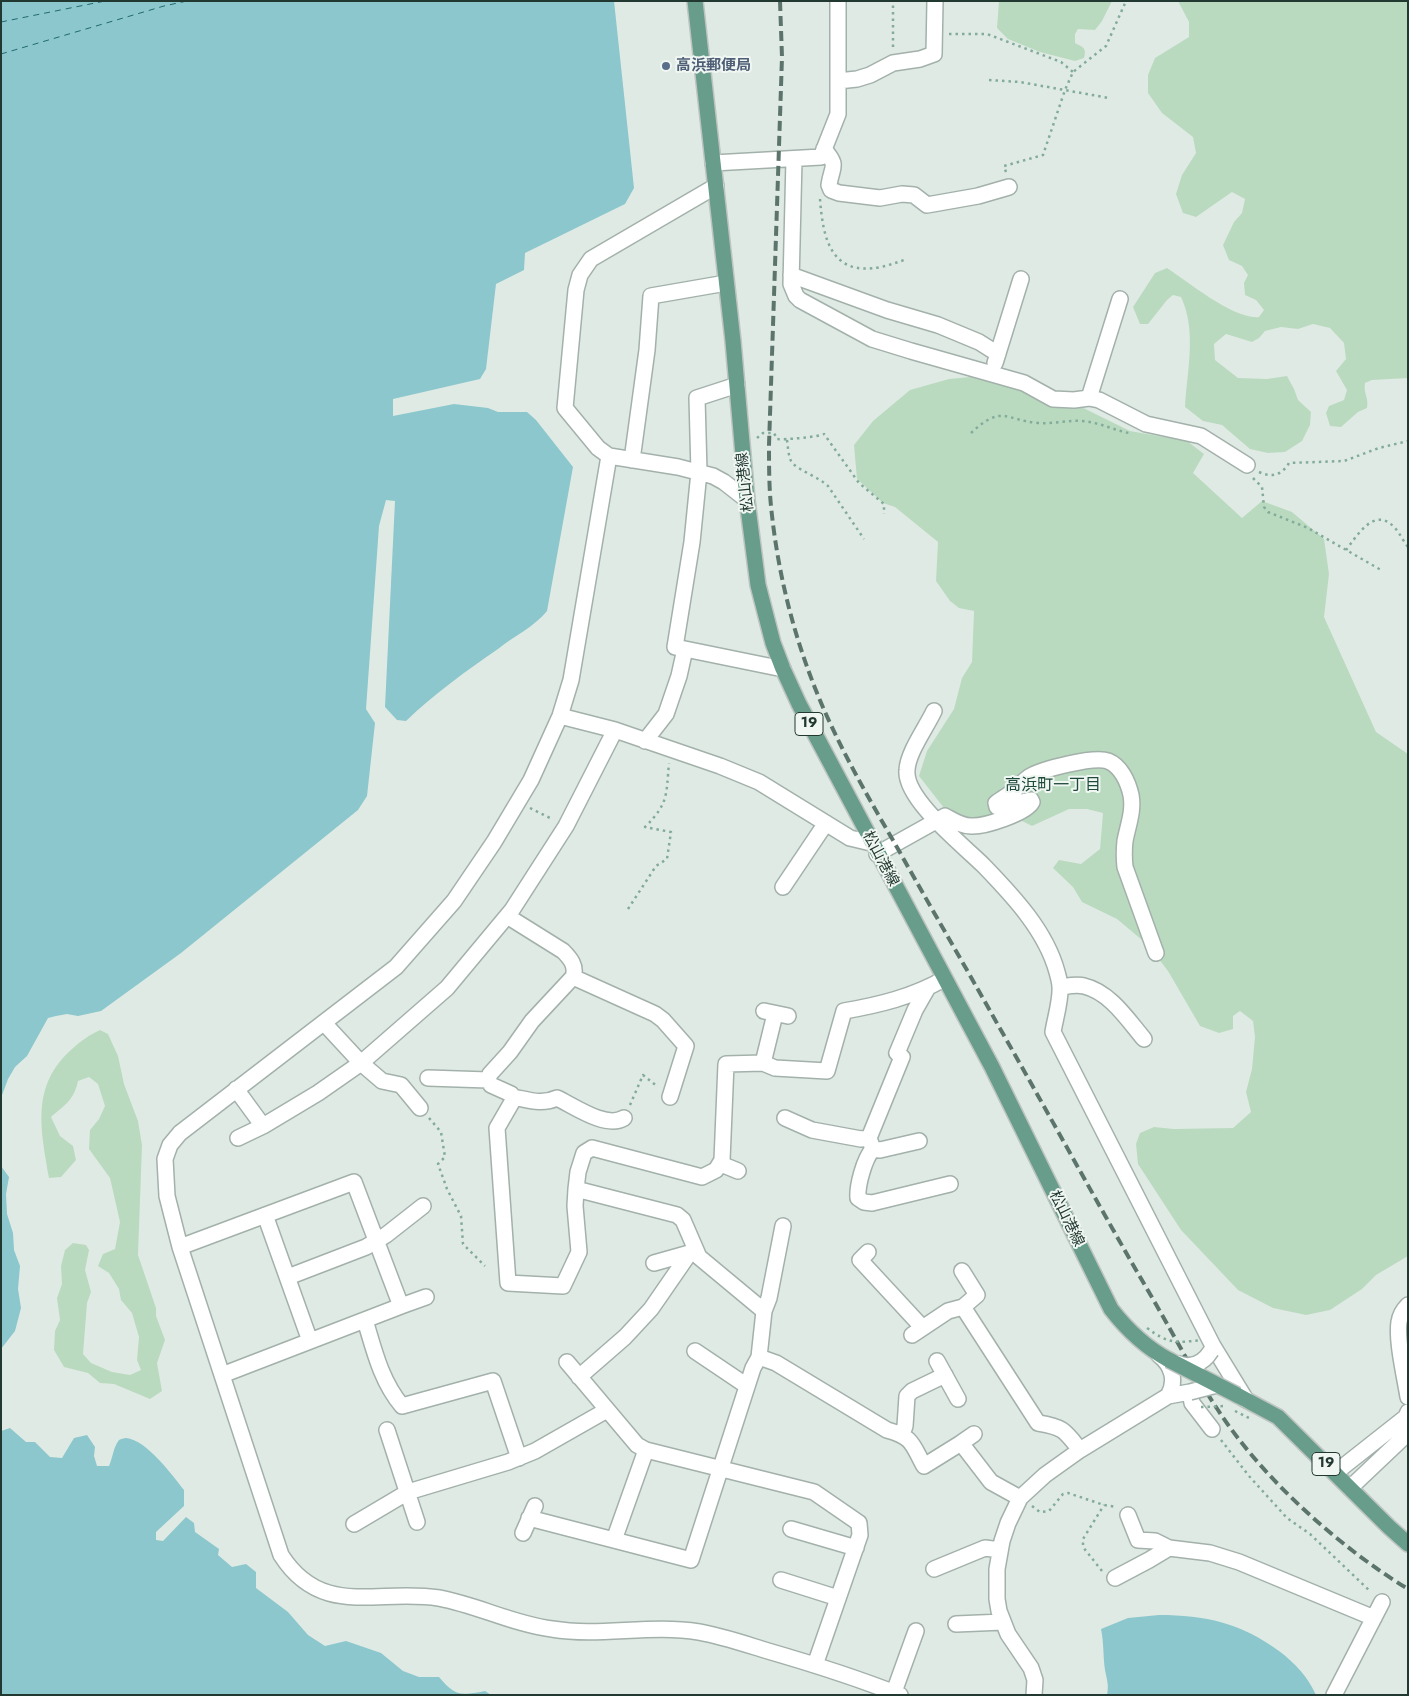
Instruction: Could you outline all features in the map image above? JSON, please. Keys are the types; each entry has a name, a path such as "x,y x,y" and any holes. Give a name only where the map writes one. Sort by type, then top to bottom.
{"main road":[{"name":"松山港線","path":"695,1 737,385 747,500 758,585 767,621 783,669 799,704 874,849 992,1067 1111,1309 1126,1329 1144,1345 1166,1359 1217,1385 1237,1400 1278,1418 1408,1544"}],"street":[{"path":"713,163 821,157 838,114 838,1"},
{"path":"838,81 863,77 893,63 920,59 934,54 935,1"},
{"path":"824,149 833,159 829,185 831,190 839,193 880,198 902,194 914,195 927,205 978,196 1009,187"},
{"path":"794,159 791,284 796,296 800,300 818,311 852,326 872,339 1024,383 1053,399 1074,400 1089,398 1099,400 1146,424 1201,436 1247,465"},
{"path":"716,186 591,259 580,274 576,290 565,408 598,448 609,456 699,472 724,482 747,500"},
{"path":"791,274 887,310 938,325 978,342 998,354"},
{"path":"991,373 1021,278"},
{"path":"632,460 647,350 652,296 726,283"},
{"path":"1089,398 1120,299"},
{"path":"737,385 697,398 699,472 692,542 674,647 783,669"},
{"path":"609,456 571,680 560,716 530,780 494,842 454,901 396,966 180,1133 170,1146 165,1159 167,1196 180,1247 281,1555 290,1569 300,1579 313,1587 328,1594 344,1597 420,1596 440,1598 551,1629 594,1632 656,1629 698,1632 815,1664 897,1693 916,1631"},
{"path":"645,741 666,714 686,649"},
{"path":"934,711 908,760 906,771 908,781 919,800 937,822 984,866 1016,901 1037,928 1054,960 1060,987 1053,1032 1237,1400"},
{"path":"560,716 615,730 720,766 759,782 850,838 874,849 937,822 945,816 959,824 981,826 1020,812 1030,805 1031,800 997,807 996,803 1013,792 1029,777 1073,763 1107,761 1117,767 1129,787 1131,798 1130,823 1125,840 1125,868 1156,953"},
{"path":"238,1138 263,1126 318,1093 361,1063 447,988 507,916 566,826 615,730"},
{"path":"783,887 826,824"},
{"path":"488,1080 490,1074 510,1052 532,1021 573,977 574,973 573,964 563,951 507,916"},
{"path":"573,977 656,1014 686,1046 670,1097"},
{"path":"513,1098 497,1128 508,1283 563,1286 578,1252 575,1206 578,1172 584,1152 592,1148 702,1177 716,1170 721,1164 726,1064 763,1063 775,1068 827,1071 844,1011 885,1004 927,989 944,979"},
{"path":"1060,987 1082,985 1097,990 1120,1010 1144,1039"},
{"path":"927,989 915,1010 897,1053 902,1058 867,1155 857,1191 858,1198 864,1202 872,1203 950,1184"},
{"path":"763,1063 775,1014"},
{"path":"324,1022 361,1063 382,1081 401,1085 420,1108"},
{"path":"428,1078 488,1080"},
{"path":"488,1080 491,1085 511,1094 513,1098 538,1102 548,1102 556,1098 597,1118 619,1122 624,1118"},
{"path":"236,1089 263,1126"},
{"path":"785,1118 812,1130 861,1139 880,1150 919,1141"},
{"path":"721,1164 738,1171"},
{"path":"180,1247 354,1182 401,1306"},
{"path":"576,1190 677,1215 683,1220 692,1252 764,1311"},
{"path":"288,1277 377,1242 422,1206"},
{"path":"265,1215 310,1341"},
{"path":"523,1533 532,1512 614,1540 691,1560 753,1368 760,1357 764,1311 769,1298 783,1226"},
{"path":"654,1263 692,1252"},
{"path":"579,1377 625,1337 652,1309 692,1252"},
{"path":"868,1252 860,1260 917,1331 948,1311 963,1307 978,1294 962,1271"},
{"path":"222,1375 426,1296"},
{"path":"1407,1389 1398,1334 1398,1322 1408,1305"},
{"path":"963,1307 1038,1423 1055,1425 1065,1432 1080,1450"},
{"path":"365,1320 380,1367 391,1393 402,1406 493,1381 519,1458"},
{"path":"1166,1359 1185,1366 1194,1365 1203,1361 1209,1346"},
{"path":"695,1351 747,1386"},
{"path":"760,1357 776,1363 887,1430 902,1434 910,1440 924,1466 974,1434"},
{"path":"1166,1359 1172,1372 1172,1387 1168,1396"},
{"path":"937,1361 958,1399"},
{"path":"567,1362 637,1445 646,1450 814,1492 859,1523 860,1535 856,1548 815,1664"},
{"path":"902,1434 907,1396 912,1391 945,1375"},
{"path":"1034,1695 1034,1680 1030,1668 1008,1634 997,1599 997,1569 1000,1550 1008,1523 1020,1498 1045,1474 1080,1450 1168,1396 1217,1385"},
{"path":"1190,1392 1192,1403 1212,1429"},
{"path":"354,1524 408,1492 508,1462 535,1451 607,1410"},
{"path":"1335,1473 1406,1417 1408,1412"},
{"path":"387,1430 417,1522"},
{"path":"1350,1488 1408,1433"},
{"path":"960,1443 991,1482 1020,1498"},
{"path":"614,1540 646,1450"},
{"path":"1128,1515 1138,1540 1155,1541 1169,1548 1210,1553 1239,1562 1374,1618"},
{"path":"791,1528 856,1548"},
{"path":"934,1568 985,1548 1000,1550"},
{"path":"1115,1578 1169,1548"},
{"path":"781,1580 838,1598"},
{"path":"1334,1695 1382,1602"},
{"path":"956,1624 1003,1622"}],"path":[{"path":"893,1 893,63"},
{"path":"1009,187 1004,166 1043,155 1073,72 1106,46 1126,1"},
{"path":"935,34 987,34 1060,62 1073,72"},
{"path":"989,80 1020,82 1109,98"},
{"path":"829,185 821,188 821,210 828,242 838,260 845,264 867,268 880,267 907,259"},
{"path":"971,433 982,422 1005,415 1037,422 1082,421 1102,424 1126,433 1136,433 1144,429 1146,424"},
{"path":"742,445 754,442 763,433 774,433 777,439 787,440 800,437 819,437 824,434 859,483 884,504 884,514"},
{"path":"787,440 791,462 820,479 828,486 864,539"},
{"path":"1247,465 1263,474 1275,475 1284,471 1289,463 1344,461 1379,448 1408,441"},
{"path":"1247,465 1250,476 1262,487 1264,507 1268,512 1308,528 1381,570"},
{"path":"1346,550 1368,523 1374,521 1383,521 1394,527 1408,547"},
{"path":"628,909 656,866 667,859 671,832 645,827 656,816 666,801 671,749"},
{"path":"518,802 566,826"},
{"path":"624,1118 643,1075 670,1097"},
{"path":"420,1108 441,1132 445,1157 438,1164 461,1216 463,1244 485,1266"},
{"path":"1147,1328 1162,1339 1171,1342 1209,1346"},
{"path":"1201,1407 1237,1400"},
{"path":"1235,1411 1252,1420"},
{"path":"1212,1429 1249,1476 1287,1518 1310,1534 1382,1602"},
{"path":"1020,1498 1040,1512 1049,1512 1063,1494 1068,1493 1104,1505 1115,1506 1128,1515"},
{"path":"1104,1505 1083,1539 1083,1547 1109,1578 1115,1578"}],"green space":[{"path":"999,1 1112,1 1095,30 1078,29 1075,34 1075,43 1084,48 1085,55 1084,58 1075,61 1040,52 1008,39 997,28"},
{"path":"1178,1 1408,1 1408,378 1372,380 1365,383 1367,408 1358,412 1341,427 1330,426 1326,413 1329,406 1344,400 1347,390 1336,371 1346,359 1344,343 1330,328 1313,324 1298,329 1281,327 1265,331 1252,342 1226,334 1214,344 1215,360 1238,378 1267,379 1287,376 1298,400 1311,412 1310,425 1302,441 1285,452 1268,453 1250,449 1222,425 1203,421 1185,407 1190,337 1189,323 1181,297 1173,295 1148,324 1140,324 1133,307 1155,273 1167,268 1212,299 1237,313 1259,317 1264,310 1256,300 1245,295 1244,283 1248,275 1242,266 1229,260 1223,245 1234,222 1242,213 1245,199 1232,192 1196,217 1183,213 1176,194 1182,175 1196,153 1193,137 1162,113 1148,93 1148,75 1155,58 1189,37 1189,22"},
{"path":"1001,374 1043,388 1130,431 1187,441 1204,454 1193,473 1242,518 1262,501 1292,512 1324,539 1329,574 1324,617 1376,732 1408,754 1408,1256 1376,1275 1362,1289 1330,1310 1306,1315 1273,1308 1238,1290 1181,1230 1138,1164 1136,1144 1140,1133 1154,1127 1174,1129 1233,1128 1251,1112 1246,1092 1252,1069 1255,1037 1253,1021 1240,1011 1233,1016 1233,1029 1219,1033 1200,1026 1168,971 1148,945 1117,919 1082,902 1073,887 1053,868 1059,860 1081,864 1100,849 1103,813 1087,809 1069,809 1032,826 1018,819 976,823 944,808 919,776 927,751 954,709 962,678 972,662 974,611 959,608 950,601 936,581 938,542 895,507 883,503 857,479 854,445 873,421 910,390 949,379"},
{"path":"100,1030 108,1034 118,1056 124,1084 138,1121 142,1145 138,1255 165,1340 157,1363 162,1391 150,1399 114,1384 100,1383 88,1373 64,1367 54,1350 55,1331 60,1320 57,1298 62,1284 61,1266 65,1250 73,1243 86,1245 89,1250 85,1270 91,1292 87,1303 83,1354 91,1363 112,1372 130,1375 141,1370 137,1360 139,1337 132,1313 121,1300 119,1289 109,1273 98,1266 103,1254 115,1249 120,1222 110,1178 89,1149 90,1130 99,1119 105,1106 98,1084 89,1077 78,1081 71,1098 51,1117 60,1136 73,1146 76,1160 61,1177 49,1178 43,1143 42,1109 44,1093 50,1078 59,1063 72,1049 85,1038"}],"water":[{"path":"1,1 614,1 634,188 625,204 525,253 524,270 496,284 486,369 480,379 393,399 393,416 454,404 488,408 498,412 527,412 536,420 573,467 547,611 530,627 451,683 406,721 397,720 385,707 395,501 386,500 379,526 366,709 375,723 367,796 358,810 181,953 101,1011 78,1016 67,1014 48,1018 27,1056 15,1067 1,1098"},
{"path":"1,1166 9,1177 6,1194 7,1214 13,1233 14,1250 20,1266 18,1289 21,1308 15,1331 1,1349"},
{"path":"10,1428 26,1442 35,1442 50,1457 62,1458 74,1438 87,1435 95,1447 94,1456 97,1466 109,1466 115,1446 119,1440 126,1438 134,1440 150,1451 166,1467 184,1490 184,1506 156,1532 156,1540 163,1541 186,1517 194,1523 195,1532 219,1549 218,1555 232,1567 246,1564 256,1572 256,1588 288,1612 308,1635 325,1646 346,1641 381,1653 403,1671 419,1677 439,1677 449,1688 459,1693 470,1694 485,1691 491,1695 1,1695 1,1431"},
{"path":"1176,1615 1222,1622 1265,1641 1290,1660 1305,1676 1316,1695 1107,1695 1108,1685 1101,1629 1128,1618"}],"ferry route":[{"path":"1,22 105,1"},
{"path":"1,54 187,1"}],"railway":[{"path":"780,1 782,57 769,445 770,491 781,576 799,644 815,688 843,750 864,790 1131,1261 1218,1410 1257,1461 1304,1509 1355,1553 1408,1589"}],"place":[{"name":"高浜郵便局","path":"666,66"}],"district":[{"name":"高浜町一丁目","path":"1053,786"}]}
